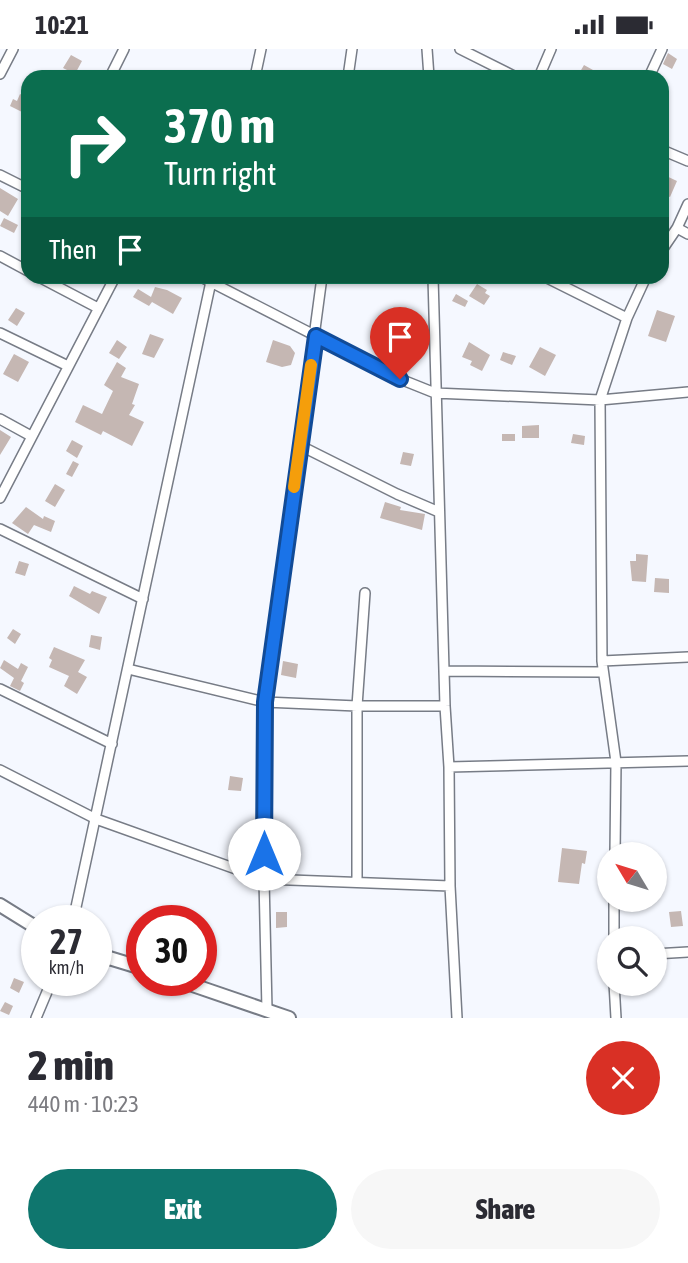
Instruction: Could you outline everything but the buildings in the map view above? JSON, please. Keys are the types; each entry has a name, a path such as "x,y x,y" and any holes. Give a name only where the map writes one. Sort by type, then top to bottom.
{"street":[{"path":"0,74 13,49"},
{"path":"114,70 124,49"},
{"path":"256,70 261,49"},
{"path":"349,70 352,49"},
{"path":"427,49 428,70"},
{"path":"460,49 502,70"},
{"path":"542,70 551,49"},
{"path":"652,70 662,49"},
{"path":"669,153 688,161"},
{"path":"0,175 21,186"},
{"path":"669,240 688,204"},
{"path":"677,229 688,234"},
{"path":"0,256 21,267"},
{"path":"52,284 98,308"},
{"path":"0,498 111,284"},
{"path":"77,905 211,284"},
{"path":"221,284 400,379 435,393 600,400 688,392"},
{"path":"267,1010 264,879 265,702 322,284"},
{"path":"433,284 449,767 450,885 457,1018"},
{"path":"559,284 627,318"},
{"path":"615,842 616,762 602,661 600,400 627,318 643,284"},
{"path":"0,333 68,366"},
{"path":"0,419 32,436"},
{"path":"299,445 439,512"},
{"path":"0,529 143,599"},
{"path":"357,882 357,706 365,593"},
{"path":"602,661 688,657"},
{"path":"128,669 265,702 445,706"},
{"path":"444,671 603,672"},
{"path":"0,689 112,744"},
{"path":"449,767 688,761"},
{"path":"0,770 96,819 264,879 450,885"},
{"path":"0,905 21,918"},
{"path":"667,954 688,953"},
{"path":"217,993 289,1018"},
{"path":"36,1018 45,996"},
{"path":"614,996 615,1018"}],"slow traffic":[{"path":"294,487 311,365"}],"route":[{"path":"264,854 265,702 316,336 400,379"}]}
